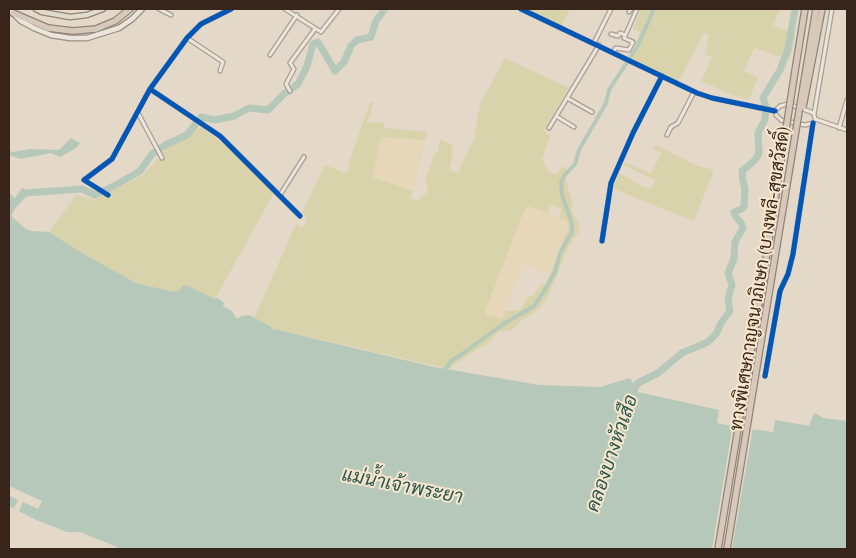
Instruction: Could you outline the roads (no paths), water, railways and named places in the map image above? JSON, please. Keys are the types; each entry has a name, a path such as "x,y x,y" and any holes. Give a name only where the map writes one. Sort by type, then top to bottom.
{"highway":[{"path":"11,11 48,28 73,31 96,29 115,21 130,9"},
{"name":"ทางพิเศษกาญจนาภิเษก (บางพลี-สุขสวัสดิ์)","path":"718,549 761,291 804,9"},
{"name":"ทางพิเศษกาญจนาภิเษก (บางพลี-สุขสวัสดิ์)","path":"727,549 816,9"},
{"path":"790,167 822,9"}],"main road":[{"path":"36,9 42,12 70,17 103,9"}],"street":[{"path":"11,11 21,21 51,35 87,38 119,28 142,9"},
{"path":"159,9 171,15"},
{"path":"108,195 84,180 112,159 150,89 188,38 202,24 231,9"},
{"path":"285,9 319,32 322,31 339,9"},
{"path":"521,9 694,92 712,98 775,112"},
{"path":"594,43 611,9"},
{"path":"613,52 616,48 629,50 633,42 624,38 638,9"},
{"path":"765,376 780,291 788,274 793,254 832,9"},
{"path":"270,54 297,16"},
{"path":"290,91 287,82 294,70 290,62 316,29"},
{"path":"611,34 618,36 620,33 625,35"},
{"path":"188,38 223,62 220,72"},
{"path":"549,128 599,45"},
{"path":"602,241 611,183 633,133 662,76"},
{"path":"150,89 220,136 300,216"},
{"path":"667,135 671,127 678,123 694,92"},
{"path":"568,98 592,112"},
{"path":"839,128 847,100"},
{"path":"775,112 780,106 788,104 806,109 814,114"},
{"path":"775,112 778,119 787,122 805,125 814,121 847,130"},
{"path":"138,113 161,157"},
{"path":"556,116 574,127"},
{"path":"280,195 304,157"}],"water":[{"path":"71,138 80,143 76,148 60,157 51,153 21,159 9,155 9,151 30,149 59,150"},
{"name":"แม่น้ำเจ้าพระยา","path":"22,188 25,189 22,200 11,214 26,229 49,232 136,283 174,292 186,285 215,299 218,298 224,303 223,306 232,311 237,319 241,316 249,315 270,326 273,330 434,367 539,385 600,387 630,378 638,392 719,410 717,423 737,427 773,432 775,420 809,426 814,413 824,418 847,421 847,549 122,549 80,532 67,532 34,519 9,506 9,193 15,198"}],"waterway":[{"path":"9,213 12,206 25,193 82,189 95,195 114,186 140,171 152,154 167,144 187,135 201,117 215,120 234,116 249,108 268,110 285,93 298,84 307,66 313,44 318,42 335,71 344,62 351,46 357,40 371,37 376,21 385,9"},
{"path":"443,373 451,361 502,325 534,306 543,293 555,272 560,253 572,232 572,224 562,195 561,183 564,176 575,164 579,150 606,103 609,90 637,47 654,9"},
{"name":"คลองบางหัวเสือ","path":"631,395 638,383 658,373 682,353 708,342 716,334 730,311 728,299 732,285 728,273 734,259 735,242 743,228 734,212 742,209 744,206 745,188 742,171 755,160 759,153 758,133 765,119 766,106 763,98 780,70 788,49 795,9"}]}
